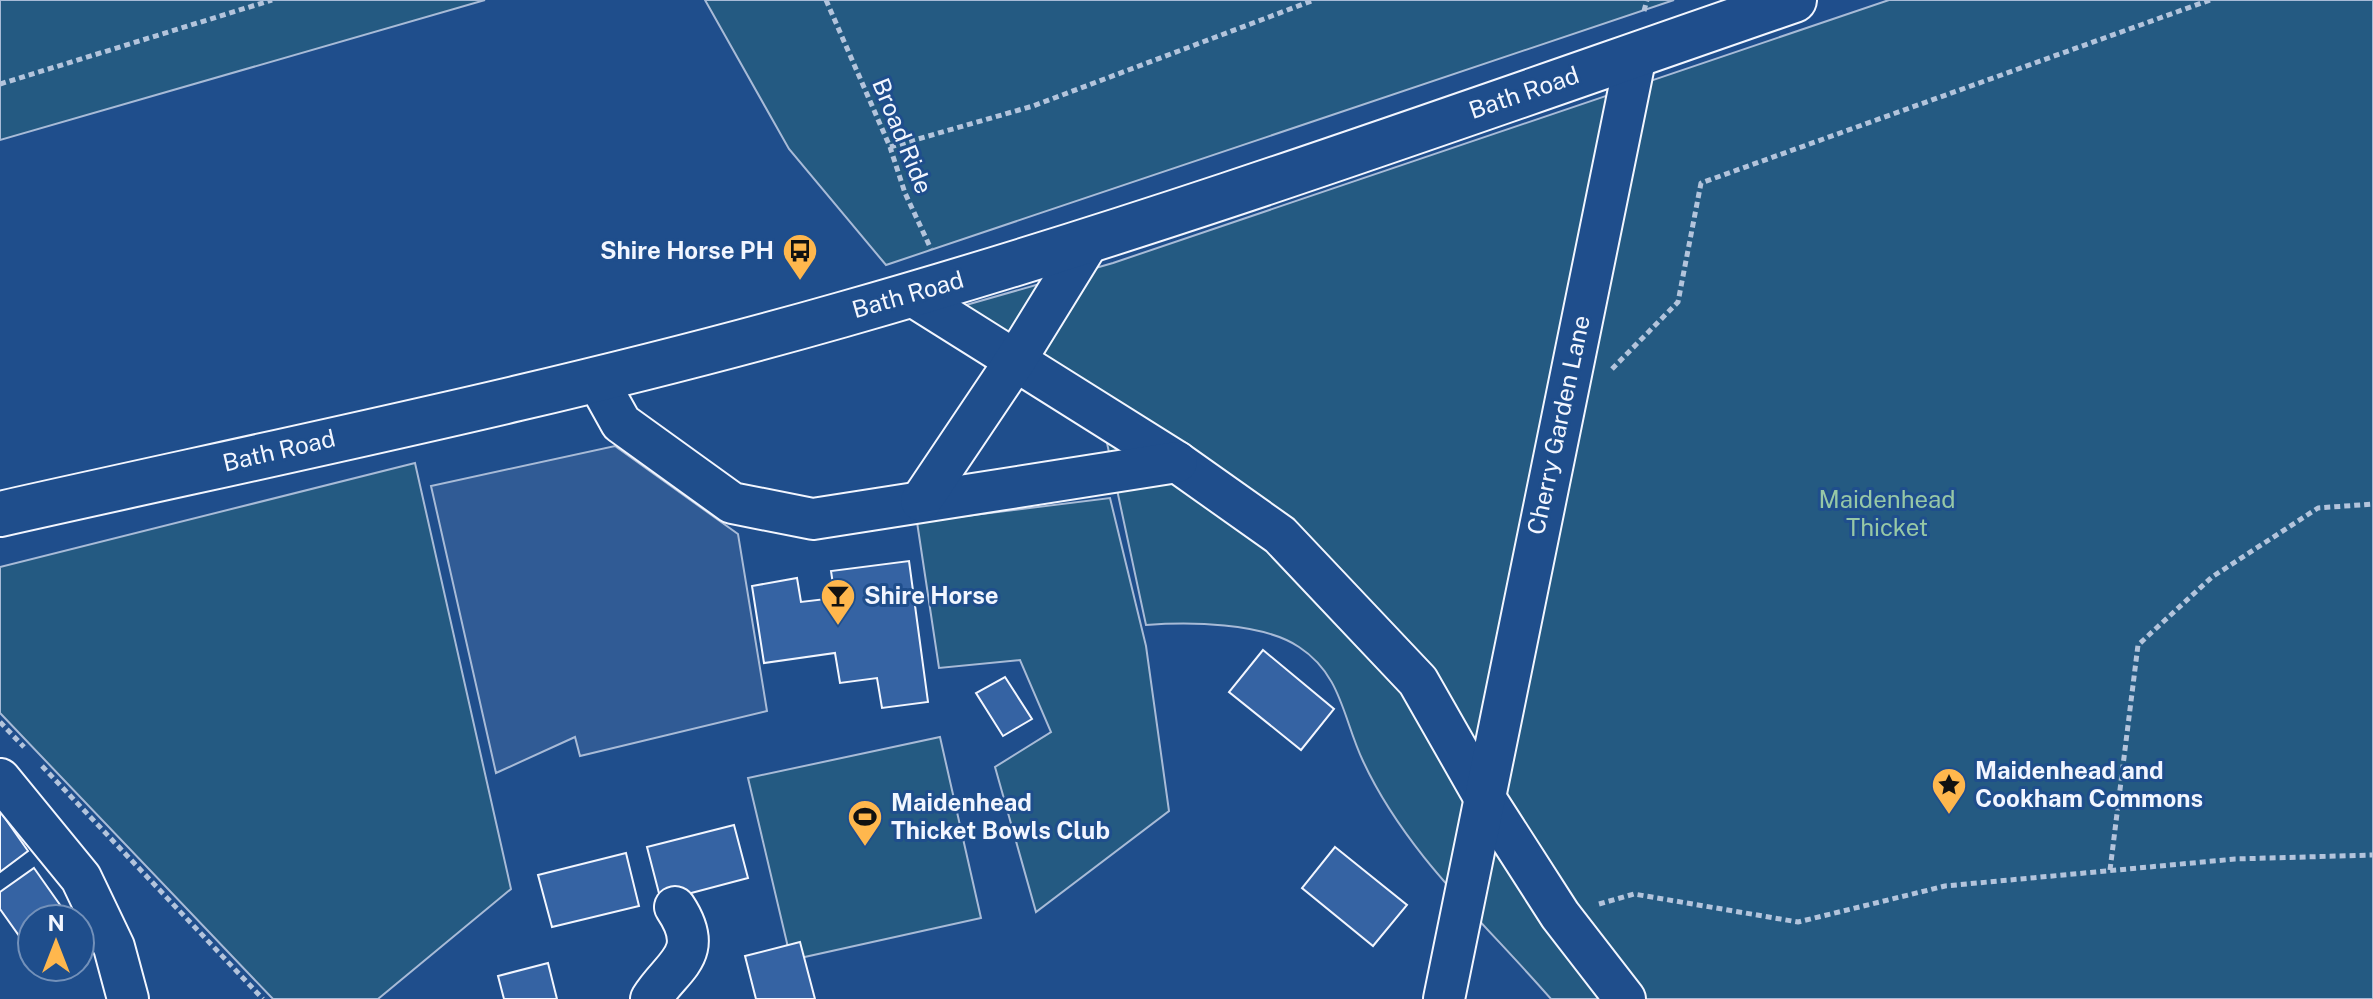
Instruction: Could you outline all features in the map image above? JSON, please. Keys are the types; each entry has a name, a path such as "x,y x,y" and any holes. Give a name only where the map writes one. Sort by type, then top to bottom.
{"main road":[{"name":"Bath Road","path":"0,514 596,378 930,289 1089,241 1794,0"}],"street":[{"name":"Cherry Garden Lane","path":"1444,999 1483,795 1636,55"},
{"path":"921,501 1015,361 1089,241"},
{"path":"930,289 1015,361 1177,462 1280,535 1418,681 1483,795 1560,915 1625,999"},
{"path":"596,378 621,423 732,503 813,519 1177,462"},
{"path":"0,779 81,878 114,947 128,999"},
{"path":"651,999 685,957 687,939 684,920 675,907"}],"path":[{"path":"0,84 272,0"},
{"name":"Broad Ride","path":"826,0 890,147 930,289"},
{"path":"890,147 1033,106 1314,0"},
{"path":"1566,391 1592,389 1678,302 1701,183 2210,0"},
{"path":"2110,870 2138,645 2212,577 2318,508 2373,504"},
{"path":"0,722 263,999"},
{"path":"1560,915 1634,894 1798,922 1945,886 2235,859 2373,855"}],"green space":[{"path":"0,0 485,0 0,140"},
{"path":"705,0 1674,0 886,265 789,149"},
{"name":"Maidenhead Thicket","path":"1889,0 2373,0 2373,999 1551,999 1448,886 1401,827 1363,761 1333,684 1313,658 1284,639 1245,628 1203,624 1146,625 1104,429 935,322 966,305 1113,263"},
{"path":"415,463 511,889 378,999 273,999 0,713 0,567"},
{"path":"1110,498 1146,646 1169,811 1036,912 995,767 1051,732 1020,660 939,668 917,522"},
{"name":"Maidenhead Thicket Bowls Club","path":"940,737 981,918 791,960 748,778"}],"shaded area":[{"path":"615,446 738,534 767,711 580,756 575,737 496,773 431,486"}],"building":[{"name":"Shire Horse","path":"909,561 928,702 882,708 877,678 840,683 835,653 764,663 752,586 797,578 801,602 835,598 831,571"},
{"path":"1263,650 1334,709 1301,750 1229,692"},
{"path":"1005,677 1032,719 1003,736 976,693"},
{"path":"0,811 28,851 0,872"},
{"path":"734,825 748,878 661,901 647,847"},
{"path":"1335,847 1407,905 1373,946 1302,888"},
{"path":"626,853 639,906 552,927 538,875"},
{"path":"34,868 59,903 16,903 16,932 0,909 0,892"},
{"path":"800,942 815,999 756,999 745,956"},
{"path":"548,963 557,999 504,999 498,976"}],"place":[{"name":"Shire Horse PH","path":"800,282"},
{"name":"Shire Horse","path":"838,627"},
{"name":"Maidenhead and Cookham Commons","path":"1949,816"},
{"name":"Maidenhead Thicket Bowls Club","path":"865,848"}]}
